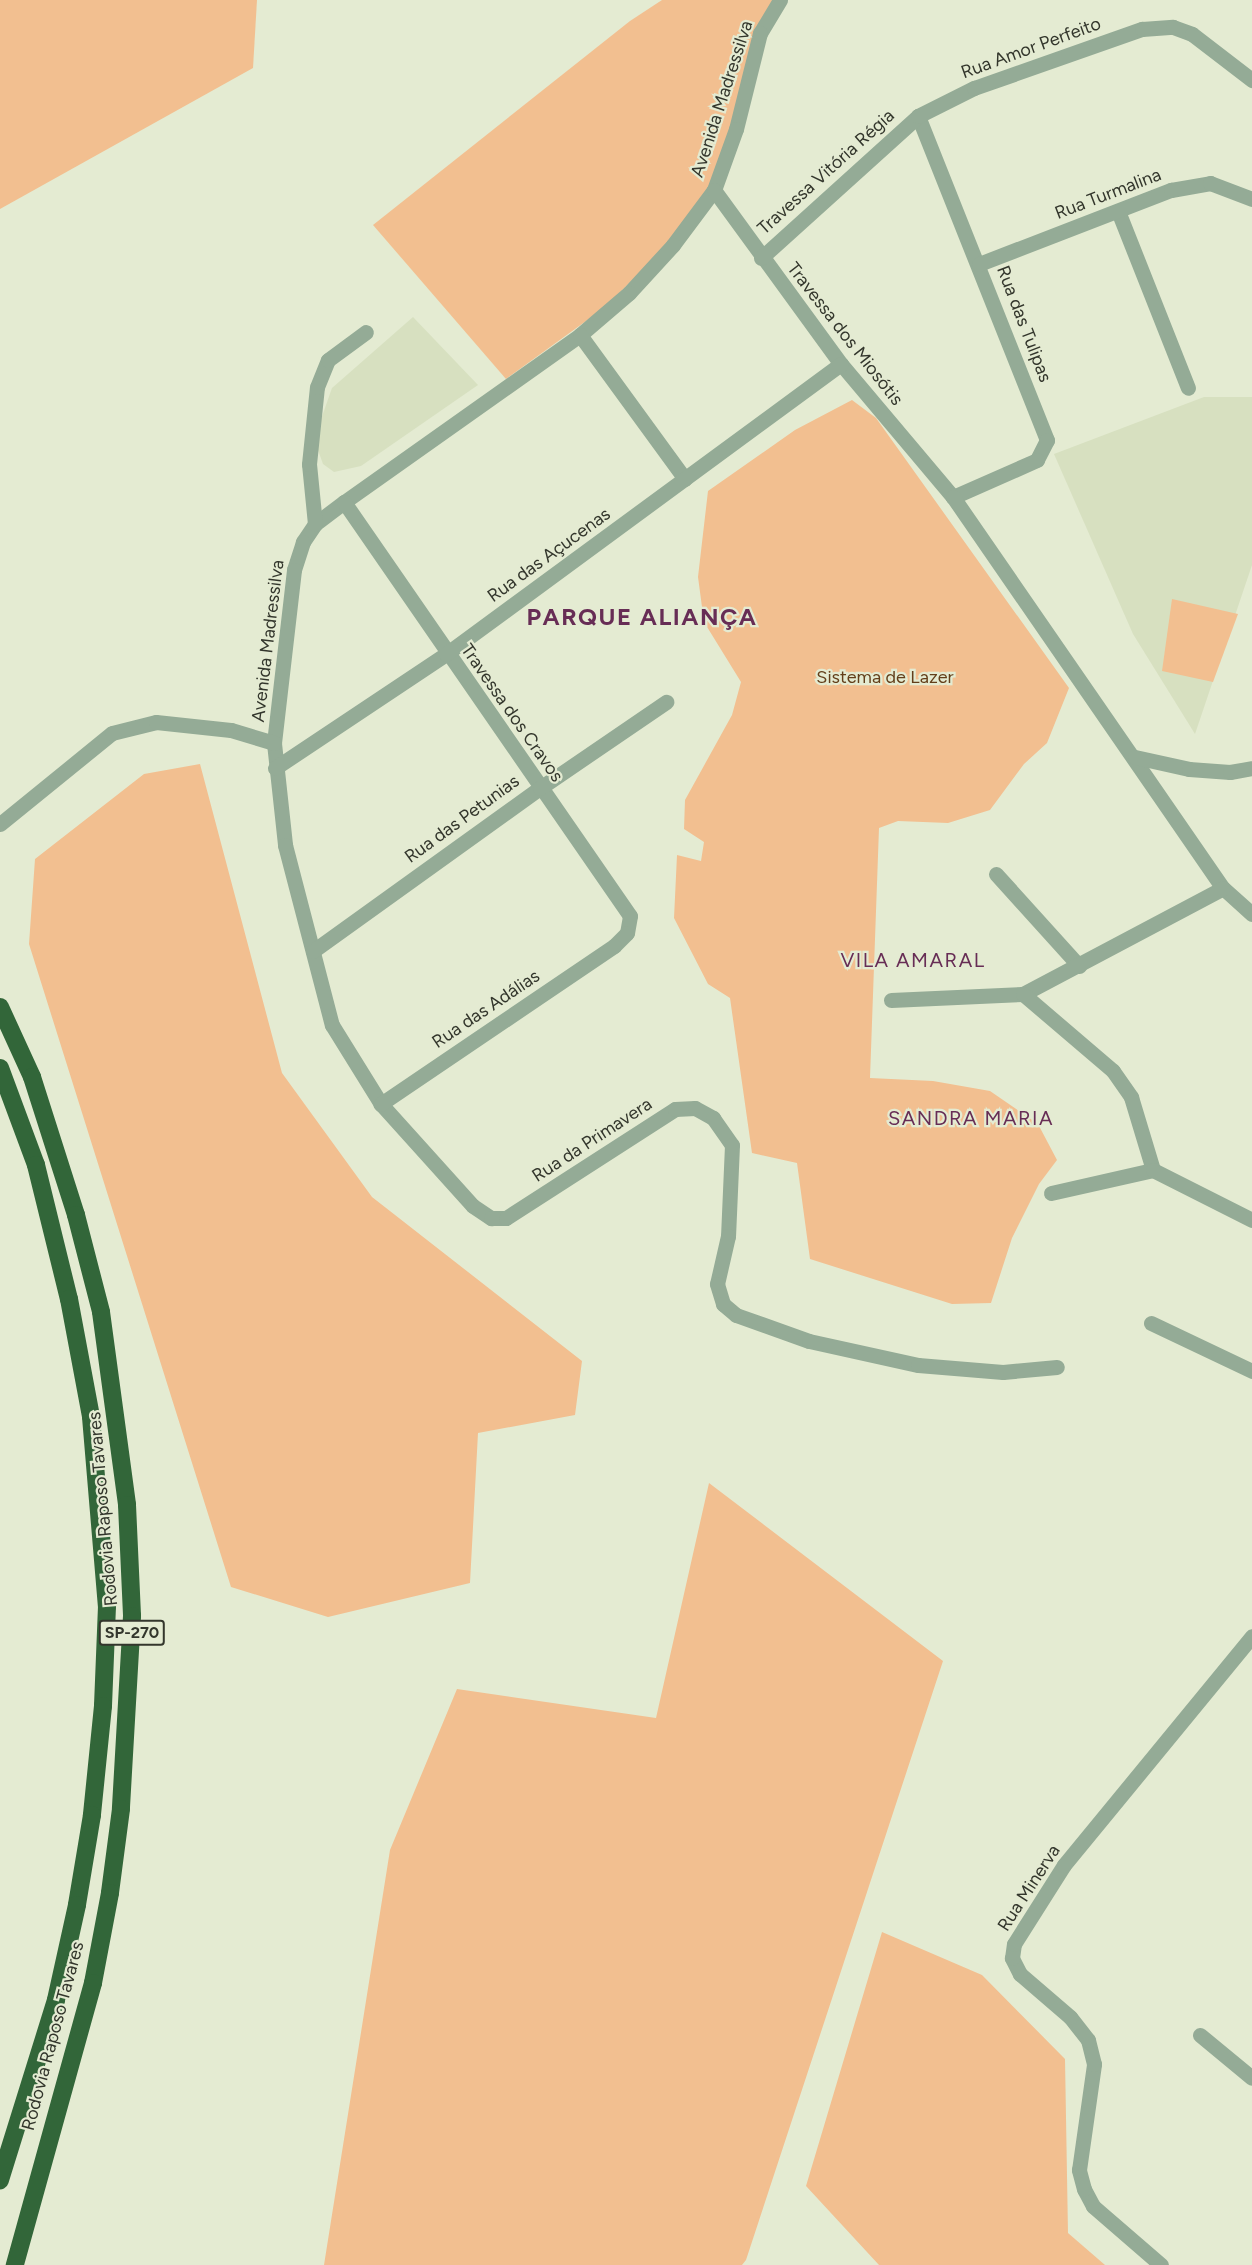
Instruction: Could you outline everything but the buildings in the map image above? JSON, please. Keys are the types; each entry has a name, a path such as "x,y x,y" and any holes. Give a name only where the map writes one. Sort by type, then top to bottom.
{"highway":[{"name":"Rodovia Raposo Tavares","path":"0,1007 32,1077 76,1215 101,1312 122,1459 132,1616 123,1786 110,1893 93,1983 15,2265"},
{"name":"Rodovia Raposo Tavares","path":"0,1068 36,1164 69,1299 91,1417 106,1606 104,1706 92,1815 77,1905 56,2000 0,2180"}],"street":[{"name":"Avenida Madressilva","path":"518,1211 506,1218 491,1218 473,1206 381,1104 332,1025 285,845 275,768 274,744 294,570 303,542 315,524 580,335 658,261 708,202 714,190 736,129 760,33 780,0"},
{"name":"Rua Amor Perfeito","path":"918,116 974,88 1143,29 1173,27 1192,34 1252,80"},
{"name":"Travessa Vitória Régia","path":"761,258 918,116"},
{"name":"Rua das Tulipas","path":"918,116 980,264 1047,440 1037,460 953,497"},
{"name":"Rua Turmalina","path":"980,264 1171,190 1210,183 1252,199"},
{"name":"Travessa dos Miosótis","path":"714,190 761,258 841,364 953,497 1135,757 1223,888 1252,914"},
{"path":"1118,211 1188,388"},
{"path":"315,524 309,464 317,387 328,360 366,332"},
{"path":"580,335 685,479"},
{"name":"Rua das Açucenas","path":"275,768 446,654 841,364"},
{"name":"Travessa dos Cravos","path":"344,502 446,654 630,916 627,933 614,946"},
{"name":"Rua das Petunias","path":"313,951 540,788 666,702"},
{"path":"0,824 112,733 156,722 231,730 274,744"},
{"path":"1135,757 1190,769 1230,772 1252,768"},
{"path":"996,874 1079,966"},
{"path":"891,1000 1023,994 1223,888"},
{"name":"Rua das Adálias","path":"381,1104 614,946"},
{"path":"1023,994 1113,1071 1131,1097 1153,1170"},
{"name":"Rua da Primavera","path":"518,1211 675,1109 695,1108 713,1118 732,1145 728,1236 717,1284 723,1304 751,1322 789,1335 958,1371 1057,1367"},
{"path":"1051,1193 1153,1170 1252,1220"},
{"path":"1151,1323 1252,1371"},
{"name":"Rua Minerva","path":"1161,2265 1093,2206 1084,2189 1079,2170 1094,2064 1088,2040 1070,2017 1020,1974 1013,1951 1064,1865 1252,1636"},
{"path":"1200,2035 1252,2078"}],"shaded area":[{"path":"413,317 478,385 361,466 334,472 323,464 318,450 318,428 332,388"},
{"path":"1204,397 1252,397 1252,565 1195,734 1133,634 1054,454"}],"green space":[{"path":"0,0 257,0 253,68 0,209"},
{"path":"662,0 774,0 706,198 664,249 604,308 506,379 373,225 630,21"},
{"name":"Sistema de Lazer","path":"852,400 876,418 1069,688 1047,743 1024,764 990,810 948,823 898,821 879,828 870,1078 933,1081 990,1091 1038,1124 1057,1160 1039,1184 1012,1238 991,1303 952,1304 810,1259 797,1163 752,1153 730,998 708,984 674,918 677,855 701,861 704,842 684,829 685,800 732,715 741,682 704,622 698,577 708,491 795,430"},
{"path":"1172,599 1238,614 1213,682 1162,671"},
{"path":"200,764 282,1073 372,1197 582,1361 575,1415 478,1433 470,1583 328,1617 231,1587 29,944 35,859 144,774"},
{"path":"709,1483 943,1661 746,2260 742,2265 324,2265 390,1850 457,1689 656,1718"},
{"path":"882,1932 982,1975 1065,2059 1068,2233 1105,2265 879,2265 806,2186"}],"district":[{"name":"PARQUE ALIANÇA","path":"642,617"},
{"name":"VILA AMARAL","path":"913,960"},
{"name":"SANDRA MARIA","path":"971,1118"}]}
